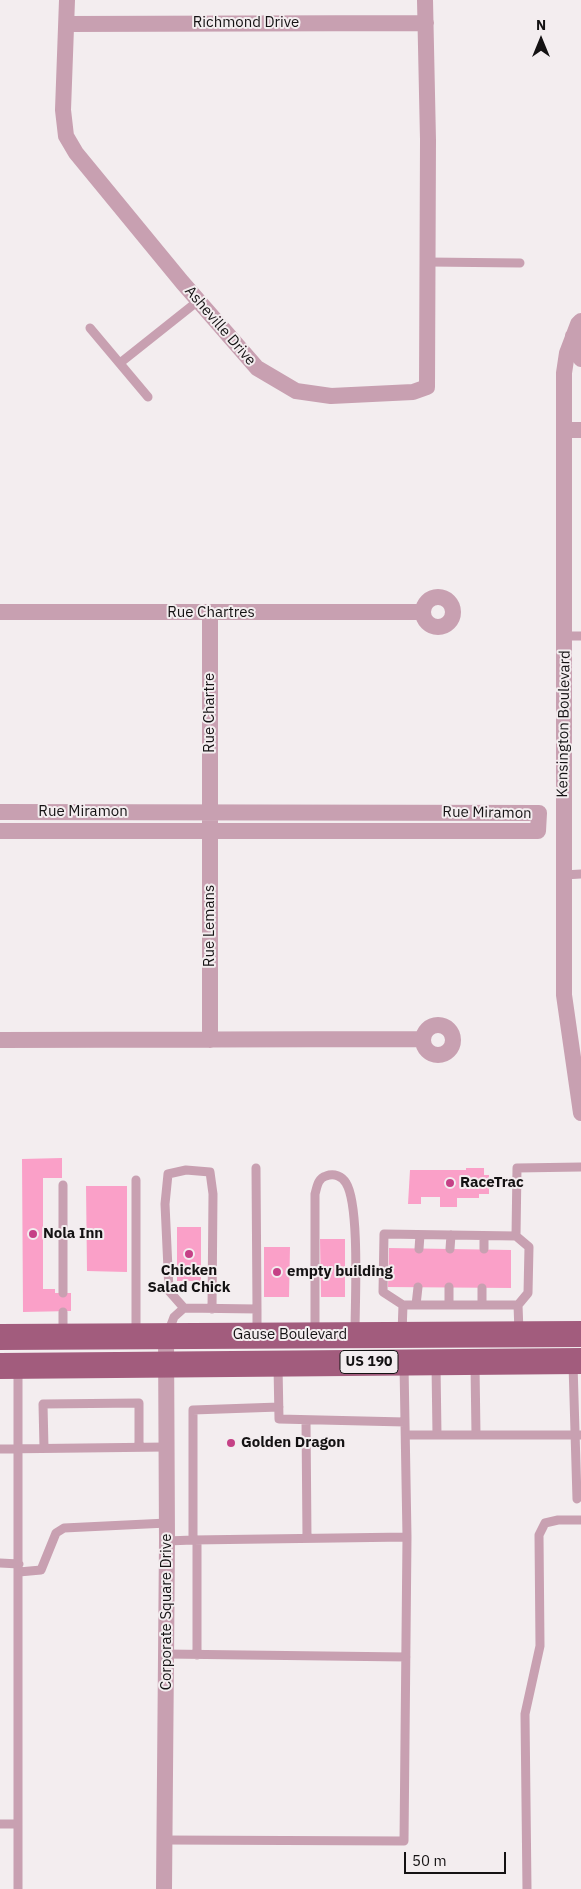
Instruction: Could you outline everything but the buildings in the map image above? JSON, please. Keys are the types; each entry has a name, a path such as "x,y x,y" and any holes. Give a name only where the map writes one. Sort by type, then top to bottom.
{"main road":[{"name":"Gause Boulevard","path":"0,1337 63,1324 136,1337 166,1335 581,1334"},
{"name":"Gause Boulevard","path":"9,1366 577,1361"}],"street":[{"name":"Asheville Drive","path":"67,0 63,110 66,136 76,153 198,301 257,368 296,391 331,396 414,392 427,387 428,140 425,0"},
{"name":"Richmond Drive","path":"67,24 426,23"},
{"name":"Kensington Boulevard","path":"581,321 567,353 564,373 564,430 573,636 564,875 564,995 581,1113"},
{"path":"573,336 581,359"},
{"path":"564,430 581,430"},
{"name":"Rue Chartres","path":"0,612 423,612"},
{"name":"Rue Chartre","path":"210,613 210,812"},
{"name":"Rue Miramon","path":"0,812 539,813 538,831 0,831"},
{"name":"Rue Lemans","path":"210,812 210,1040"},
{"path":"0,1040 422,1039"},
{"name":"Corporate Square Drive","path":"164,1889 168,1541 166,1335"}],"lane":[{"path":"428,262 520,263"},
{"path":"120,363 198,301"},
{"path":"90,328 148,397"},
{"path":"564,875 581,874"},
{"path":"256,1168 257,1335"},
{"path":"516,1236 518,1168 581,1168"},
{"path":"184,1308 169,1291 165,1204 168,1174 186,1170 210,1172 213,1194 212,1309"},
{"path":"315,1335 315,1194 317,1184 323,1177 338,1175 345,1181 349,1190 356,1240 355,1335"},
{"path":"136,1180 136,1337"},
{"path":"62,1185 63,1293"},
{"path":"518,1305 403,1305 383,1292 384,1234 516,1236 529,1247 528,1293 518,1305 519,1334"},
{"path":"419,1248 420,1235"},
{"path":"450,1249 451,1235"},
{"path":"484,1236 484,1250"},
{"path":"416,1305 418,1287"},
{"path":"449,1287 449,1305"},
{"path":"482,1288 482,1305"},
{"path":"402,1335 403,1305"},
{"path":"166,1335 174,1317 184,1308 257,1309"},
{"path":"577,1361 577,1499"},
{"path":"165,1840 404,1840 407,1537 404,1362"},
{"path":"436,1362 437,1434"},
{"path":"475,1362 476,1435"},
{"path":"278,1363 278,1419 405,1422"},
{"path":"9,1366 18,1448 18,1889"},
{"path":"44,1448 43,1404 139,1403 139,1447"},
{"path":"198,1654 193,1410 278,1407"},
{"path":"306,1420 307,1538"},
{"path":"406,1434 578,1435"},
{"path":"0,1449 166,1446"},
{"path":"527,1889 525,1714 540,1646 539,1535 545,1523 558,1520 581,1520"},
{"path":"0,1563 19,1568 41,1570 56,1533 64,1528 167,1523"},
{"path":"168,1541 407,1537"},
{"path":"166,1654 406,1657"},
{"path":"0,1824 18,1824"}],"place":[{"name":"RaceTrac","path":"450,1183"},
{"name":"Nola Inn","path":"33,1234"},
{"name":"Chicken Salad Chick","path":"189,1254"},
{"name":"empty building","path":"277,1272"},
{"name":"Golden Dragon","path":"231,1443"}]}
